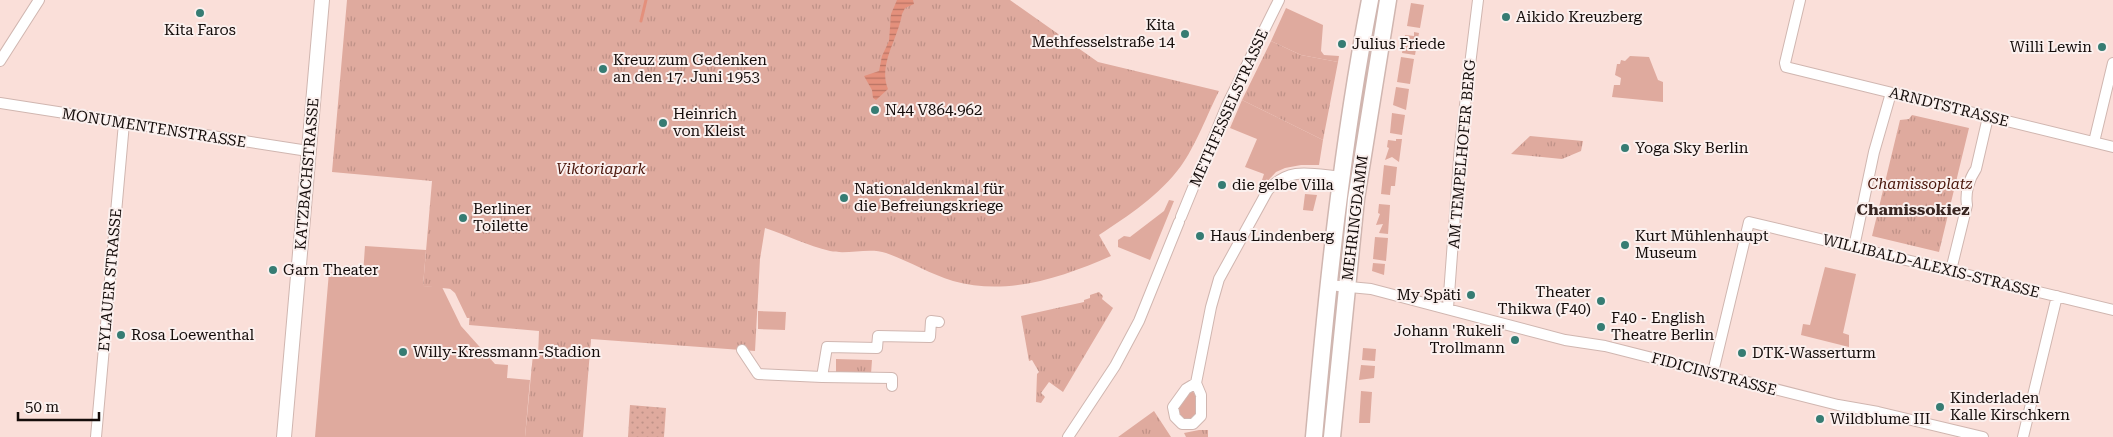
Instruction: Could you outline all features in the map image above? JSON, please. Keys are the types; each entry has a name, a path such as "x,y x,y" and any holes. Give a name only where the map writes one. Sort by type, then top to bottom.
{"main road":[{"name":"KATZBACHSTRASSE","path":"284,437 322,0"},
{"name":"MEHRINGDAMM","path":"1314,437 1328,285 1341,177 1370,0"},
{"name":"MEHRINGDAMM","path":"1332,437 1346,287 1364,144 1388,0"}],"street":[{"path":"0,61 39,0"},
{"name":"METHFESSELSTRASSE","path":"1068,437 1115,366 1139,321 1228,105 1279,0"},
{"name":"AM TEMPELHOFER BERG","path":"1448,308 1460,146 1478,0"},
{"name":"ARNDTSTRASSE","path":"1800,0 1786,58 1786,67 2113,147"},
{"path":"2094,142 2113,63"},
{"path":"1854,247 1870,179 1869,173 1891,93"},
{"name":"MONUMENTENSTRASSE","path":"0,103 308,151"},
{"path":"1951,270 1967,205 1966,198 1971,176 1976,169 1988,116"},
{"name":"EYLAUER STRASSE","path":"96,437 124,123"},
{"path":"1196,383 1211,307 1219,279 1268,190 1278,179 1291,173 1341,177"},
{"name":"WILLIBALD-ALEXIS-STRASSE","path":"1713,372 1749,222 2113,310"},
{"name":"FIDICINSTRASSE","path":"1328,285 1371,289 1448,308 1462,315 1557,338 1589,342 1713,372 1728,378 1838,406 1878,412 1983,437"},
{"path":"2023,437 2058,296"},
{"path":"822,377 826,347 877,348 878,336 930,337 931,321 939,322"},
{"path":"742,350 758,374 892,378 892,386"}],"green space":[{"name":"Viktoriapark","path":"347,0 1010,0 1098,62 1219,91 1191,149 1173,177 1143,204 1099,235 1111,256 1053,278 993,287 953,281 879,251 830,251 765,228 760,259 755,351 591,339 583,437 525,437 533,354 538,357 539,331 469,325 471,291 423,286 432,181 332,172"},
{"path":"1376,0 1383,0 1342,273 1339,273 1345,192"},
{"path":"1411,3 1424,5 1420,28 1407,26"},
{"path":"1286,8 1323,25 1321,51 1324,55 1339,56 1338,62 1301,55 1271,41"},
{"path":"1414,32 1419,33 1415,55 1402,53 1405,35 1414,36"},
{"path":"1271,41 1301,55 1338,62 1323,140 1242,100"},
{"path":"1630,56 1649,57 1658,80 1663,82 1663,102 1612,97 1614,85 1620,85 1621,78 1615,75 1617,64 1620,64 1621,60 1625,61"},
{"path":"1401,57 1414,59 1410,84 1397,82"},
{"path":"1396,87 1409,89 1406,110 1393,105"},
{"path":"1242,100 1323,140 1319,165 1301,165 1285,168 1276,172 1262,187 1260,186 1264,174 1245,167 1257,139 1230,128"},
{"path":"1392,113 1405,115 1402,135 1390,133"},
{"name":"Chamissoplatz","path":"1912,115 1969,128 1939,252 1872,236 1900,120 1909,119"},
{"path":"1530,136 1583,141 1581,151 1562,159 1511,154"},
{"path":"1396,139 1402,139 1399,162 1392,157 1385,160 1389,148 1387,147 1388,140 1396,141"},
{"path":"1384,165 1397,167 1395,186 1391,186 1390,195 1381,194"},
{"path":"1305,194 1317,195 1313,211 1303,210"},
{"path":"1169,200 1174,201 1150,260 1118,247 1118,240 1124,236 1130,237 1164,211"},
{"path":"1379,204 1390,205 1388,234 1379,233 1383,224 1376,225 1380,214 1378,213"},
{"path":"1375,237 1388,238 1386,261 1373,259"},
{"name":"Willy-Kressmann-Stadion","path":"365,246 426,250 423,286 442,287 461,326 495,364 508,365 507,378 530,380 525,437 315,437 329,272 363,275"},
{"path":"1373,263 1385,264 1384,275 1372,271"},
{"path":"1825,267 1856,274 1843,333 1849,335 1849,347 1801,335 1803,324 1810,325"},
{"path":"445,275 474,292 472,318 467,318 455,293 448,287"},
{"path":"1099,292 1103,296 1102,299 1113,308 1063,392 1049,382 1041,393 1045,397 1041,403 1036,402 1037,374 1039,372 1032,360 1029,361 1021,316 1084,302 1084,300 1090,298 1090,295"},
{"path":"1331,305 1339,306 1327,437 1319,437"},
{"path":"758,311 786,312 785,330 758,329"},
{"path":"1363,348 1376,349 1375,361 1362,360"},
{"path":"836,359 872,360 871,374 836,373"},
{"path":"1361,365 1375,366 1374,378 1359,380"},
{"path":"1191,391 1197,394 1198,415 1188,421 1180,418 1177,405"},
{"path":"1361,391 1372,392 1370,423 1359,423"},
{"path":"630,405 666,408 664,437 628,437"},
{"path":"1154,411 1171,437 1118,437"},
{"path":"1208,430 1208,437 1186,437 1184,433"}],"shaded area":[{"path":"897,0 913,0 914,4 905,8 902,14 885,70 888,89 876,100 873,98 872,90 864,76 879,71 882,56 889,41 891,14"}],"waterway":[{"path":"641,21 646,0"}],"place":[{"name":"Kita Faros","path":"200,13"},
{"name":"Aikido Kreuzberg","path":"1506,17"},
{"name":"Kita Methfesselstraße 14","path":"1185,34"},
{"name":"Julius Friede","path":"1342,44"},
{"name":"Willi Lewin","path":"2102,47"},
{"name":"Kreuz zum Gedenken an den 17. Juni 1953","path":"603,69"},
{"name":"N44 V864.962","path":"875,110"},
{"name":"Heinrich von Kleist","path":"663,123"},
{"name":"Yoga Sky Berlin","path":"1625,148"},
{"name":"die gelbe Villa","path":"1222,185"},
{"name":"Nationaldenkmal für die Befreiungskriege","path":"844,198"},
{"name":"Berliner Toilette","path":"463,218"},
{"name":"Haus Lindenberg","path":"1200,236"},
{"name":"Kurt Mühlenhaupt Museum","path":"1625,245"},
{"name":"Garn Theater","path":"273,270"},
{"name":"My Späti","path":"1471,295"},
{"name":"Theater Thikwa (F40)","path":"1601,301"},
{"name":"F40 - English Theatre Berlin","path":"1601,327"},
{"name":"Rosa Loewenthal","path":"121,335"},
{"name":"Johann 'Rukeli' Trollmann","path":"1515,340"},
{"name":"Willy-Kressmann-Stadion","path":"403,352"},
{"name":"DTK-Wasserturm","path":"1742,353"},
{"name":"Kinderladen Kalle Kirschkern","path":"1940,407"},
{"name":"Wildblume III","path":"1820,419"}],"district":[{"name":"Chamissokiez","path":"1913,209"}]}
